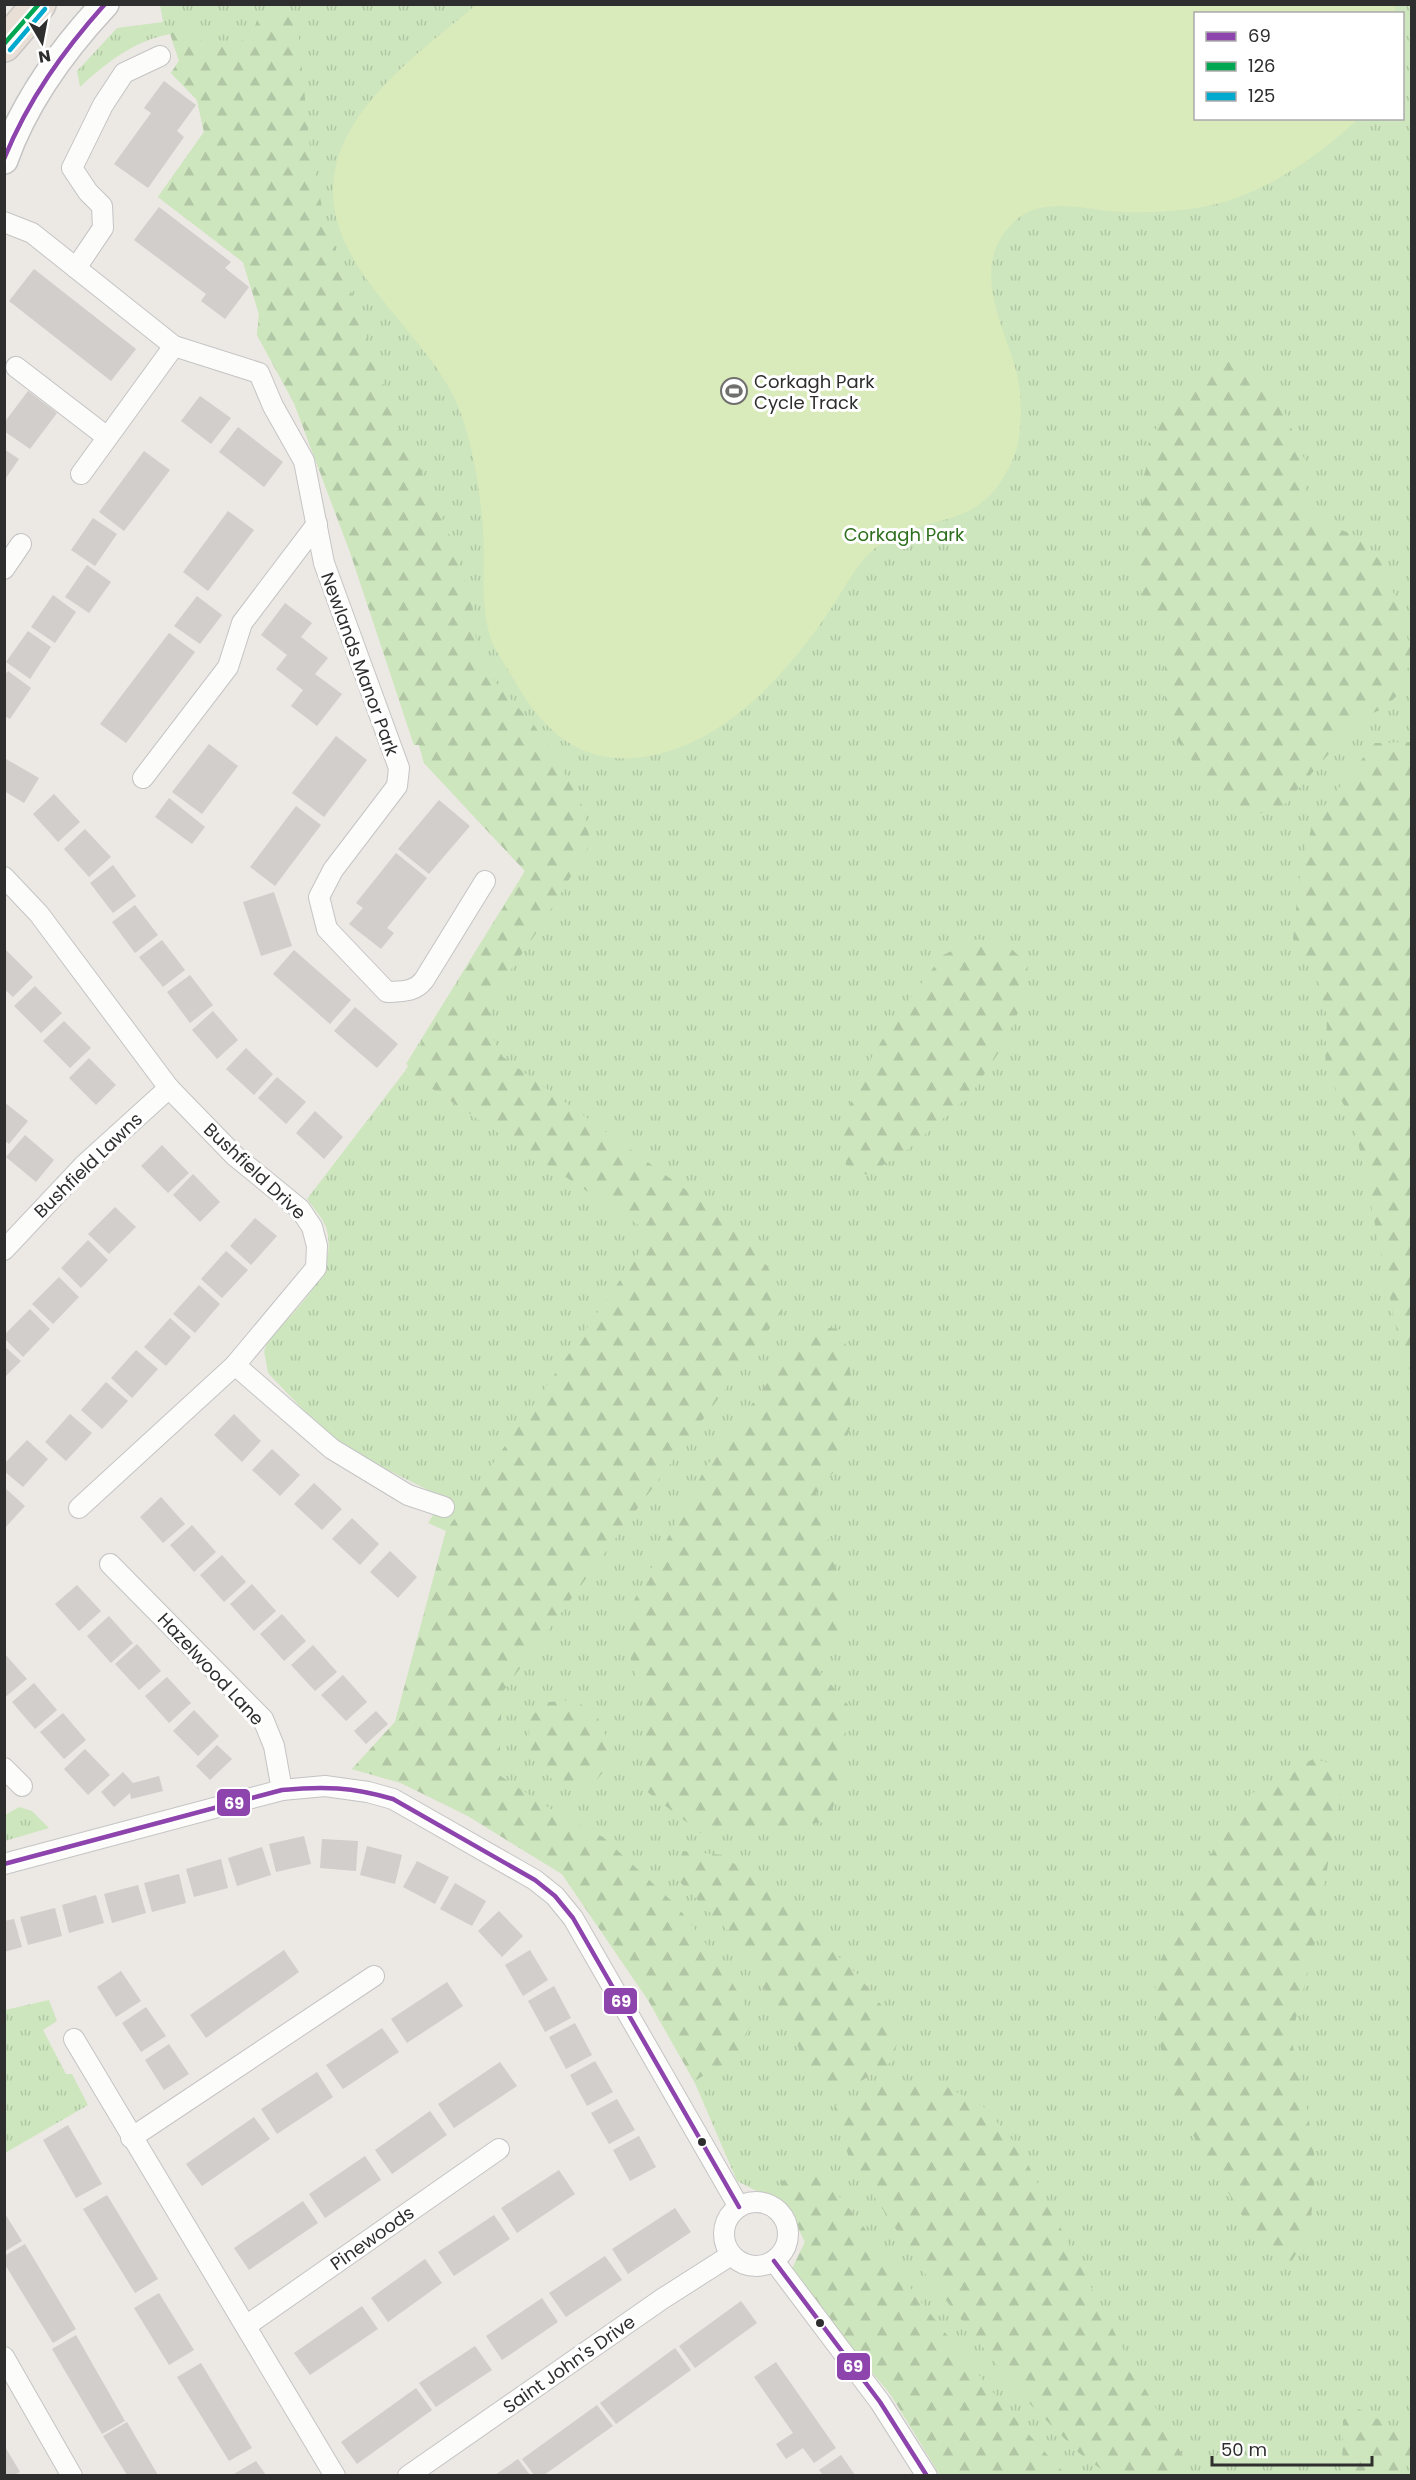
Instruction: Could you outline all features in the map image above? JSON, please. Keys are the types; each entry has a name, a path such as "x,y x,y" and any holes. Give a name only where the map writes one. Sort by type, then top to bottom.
{"highway":[{"path":"4,45 39,4"}],"street":[{"path":"4,160 12,138 33,101 80,31 105,4"},
{"path":"76,268 104,228 102,206 88,192 72,168 103,105 124,73 160,57"},
{"path":"4,222 32,233 174,346 81,474"},
{"name":"Newlands Manor Park","path":"174,346 259,373 273,406 304,461 324,563 399,768 397,786 333,870 319,897 327,929 387,992 408,991 419,986 424,980 485,881"},
{"path":"16,367 107,437"},
{"path":"143,777 228,667 242,623 317,524"},
{"path":"4,569 21,544"},
{"name":"Bushfield Drive","path":"4,877 39,914 169,1088 235,1156 300,1209 312,1227 317,1246 316,1268 235,1365 79,1508"},
{"name":"Bushfield Lawns","path":"6,1244 83,1166 169,1088"},
{"path":"235,1365 332,1449 408,1494 444,1508"},
{"name":"Hazelwood Lane","path":"110,1564 263,1719 274,1746 282,1790"},
{"path":"4,1768 22,1786"},
{"path":"4,1864 282,1790 325,1786 358,1790 393,1799 515,1867 555,1896 573,1918 739,2206"},
{"path":"131,2138 374,1977"},
{"path":"74,2039 131,2138 335,2475"},
{"name":"Pinewoods","path":"246,2326 499,2149"},
{"path":"761,2202 771,2206 786,2222 787,2244 774,2262 756,2267 738,2262 731,2255 725,2246 723,2235 731,2214 739,2206 761,2202"},
{"name":"Saint John's Drive","path":"408,2475 662,2299 731,2255"},
{"path":"774,2262 880,2402 927,2475"},
{"path":"4,2357 72,2475"}],"green space":[{"name":"Corkagh Park Cycle Track","path":"1394,4 1396,12 1194,12 1194,120 1357,120 1323,149 1284,175 1242,196 1220,203 1161,212 1125,212 1063,206 1034,210 1021,216 1009,227 998,244 992,262 991,280 994,299 1017,374 1021,404 1017,447 1002,480 988,497 973,508 958,516 903,533 883,543 867,556 795,657 752,702 727,722 701,738 673,750 643,757 600,756 582,750 565,740 550,728 524,697 494,646 486,615 484,543 478,483 459,408 444,379 357,264 341,233 333,201 336,166 345,142 358,118 374,97 414,57 476,5"},
{"name":"Corkagh Park","path":"160,5 1411,5 1411,2475 940,2475 891,2395 790,2273 805,2242 788,2207 737,2181 694,2081 648,2000 562,1874 468,1816 401,1783 352,1769 395,1722 446,1531 428,1523 444,1498 336,1444 268,1373 264,1351 268,1341 301,1305 320,1277 326,1263 329,1247 326,1227 307,1199 405,1071 617,1210 406,1064 525,871 424,763 419,745 414,745 350,552 294,403 257,335 259,314 243,262 158,197 204,132 197,100 171,73 179,61 170,34 133,47 100,69 80,87 77,71 117,28 163,22"},
{"path":"287,15 298,30 310,148 323,212 405,446 418,464 454,545 472,604 477,648 484,667 534,725 554,755 581,802 591,843 539,929 492,997 489,1032 503,1057 733,1224 764,1261 782,1292 781,1313 502,1693 499,1775 554,1811 603,1837 677,1906 723,1966 753,2020 735,2058 694,2081 648,2000 562,1874 468,1816 401,1783 352,1769 395,1722 446,1531 652,1234 405,1071 525,871 424,763 419,745 414,745 350,552 294,403 257,335 259,314 243,262 158,197 204,132 197,100 171,73 179,61 170,33 185,30 208,43 232,43 251,38 258,17"},
{"path":"1227,357 1270,378 1306,463 1305,504 1322,522 1354,535 1382,562 1401,613 1411,652 1403,690 1383,709 1360,718 1285,804 1259,814 1229,806 1165,726 1165,665 1173,634 1143,600 1135,568 1149,439 1178,398 1203,374"},
{"path":"1412,742 1411,1373 1398,1337 1355,1127 1325,1068 1327,1017 1320,986 1293,939 1299,880 1313,820 1375,743"},
{"path":"978,939 1008,946 1028,964 1025,997 1003,1046 971,1094 906,1151 867,1175 846,1165 841,1133 858,1081 895,1018 943,955"},
{"path":"809,1326 839,1329 850,1354 850,1428 837,1468 816,1493 841,1587 842,1641 817,1668 848,1705 842,1779 828,1822 701,1833 646,1791 646,1714 625,1638 631,1606 706,1467"},
{"path":"575,1700 597,1716 609,1744 608,1766 595,1782 569,1791 548,1776 535,1762 529,1732 530,1717 548,1702"},
{"path":"1313,1759 1335,1764 1341,1785 1314,1948 1291,2038 1306,2103 1316,2166 1310,2229 1289,2266 1254,2235 1170,2097 1156,2022 1155,1973 1199,1874 1247,1796"},
{"path":"19,1807 32,1811 49,1828 5,1841 5,1815"},
{"path":"683,1851 723,1855 761,1884 857,1974 900,2029 893,2061 858,2083 814,2084 797,2044 733,1936 673,1875"},
{"path":"49,2000 57,2021 43,2030 66,2074 72,2074 88,2105 5,2153 5,2010"},
{"path":"938,2082 984,2107 1020,2149 1124,2351 1185,2460 1186,2475 1109,2475 1079,2453 1020,2394 926,2275 849,2158 834,2107 889,2083"},
{"path":"812,2168 844,2202 998,2398 1066,2475 940,2475 891,2395 790,2273 805,2242 788,2207 780,2182"},
{"path":"1359,2409 1411,2437 1411,2462 1392,2475 1342,2475 1343,2420"}],"building":[{"path":"164,81 196,105 177,131 184,137 148,188 114,164 151,113 144,108"},
{"path":"159,207 231,262 225,268 249,287 225,319 201,301 206,294 134,240"},
{"path":"34,269 136,349 111,381 9,301"},
{"path":"28,391 57,413 30,449 4,431 4,423"},
{"path":"200,396 231,418 211,444 181,421"},
{"path":"238,427 283,462 264,487 219,452"},
{"path":"4,449 19,459 4,481"},
{"path":"144,451 170,470 124,531 99,512"},
{"path":"228,511 254,530 208,591 183,572"},
{"path":"93,518 117,534 95,566 71,550"},
{"path":"87,565 111,582 89,613 65,597"},
{"path":"53,595 76,612 55,643 31,627"},
{"path":"197,596 222,615 200,644 174,626"},
{"path":"285,603 312,623 301,637 328,658 315,674 342,694 317,726 291,706 303,690 276,669 287,655 261,635"},
{"path":"28,631 51,647 30,679 6,662"},
{"path":"169,633 195,652 126,743 100,724"},
{"path":"8,671 31,688 10,719 4,716 4,676"},
{"path":"336,736 367,760 324,817 292,793"},
{"path":"209,744 238,766 202,814 172,792"},
{"path":"6,759 39,778 24,803 4,791"},
{"path":"54,794 80,822 58,842 33,814"},
{"path":"169,798 205,827 192,844 155,817"},
{"path":"439,800 470,826 429,874 398,849"},
{"path":"296,806 321,825 275,886 250,867"},
{"path":"85,829 111,857 89,877 64,849"},
{"path":"396,853 427,878 387,928 394,933 381,949 349,924 363,908 356,903"},
{"path":"113,865 136,896 113,913 90,883"},
{"path":"274,892 292,946 261,956 243,902"},
{"path":"135,905 158,935 135,953 112,922"},
{"path":"162,940 185,970 163,987 139,957"},
{"path":"6,950 33,977 13,997 4,989"},
{"path":"294,950 351,1000 330,1024 273,974"},
{"path":"190,975 213,1005 190,1023 167,992"},
{"path":"35,986 62,1013 41,1033 14,1006"},
{"path":"355,1007 398,1044 377,1068 334,1031"},
{"path":"213,1011 238,1040 217,1059 192,1030"},
{"path":"64,1021 91,1048 70,1068 43,1041"},
{"path":"246,1048 273,1074 254,1095 226,1069"},
{"path":"89,1058 116,1085 96,1105 69,1078"},
{"path":"277,1077 306,1102 286,1124 258,1098"},
{"path":"4,1102 28,1121 9,1144 4,1140"},
{"path":"315,1111 343,1137 324,1159 296,1133"},
{"path":"25,1135 54,1160 36,1182 6,1157"},
{"path":"162,1145 189,1173 168,1193 141,1166"},
{"path":"193,1174 220,1202 200,1222 173,1195"},
{"path":"115,1207 136,1227 109,1254 88,1234"},
{"path":"255,1218 277,1236 251,1265 230,1246"},
{"path":"88,1240 108,1260 81,1288 61,1268"},
{"path":"226,1251 248,1270 222,1298 201,1279"},
{"path":"59,1277 79,1297 53,1324 32,1304"},
{"path":"199,1285 220,1304 195,1333 173,1314"},
{"path":"30,1309 50,1329 23,1357 4,1338 4,1335"},
{"path":"170,1318 191,1337 166,1366 144,1347"},
{"path":"4,1346 21,1361 4,1378"},
{"path":"136,1350 158,1369 132,1398 111,1378"},
{"path":"106,1382 128,1401 102,1429 81,1410"},
{"path":"70,1414 92,1433 66,1461 45,1442"},
{"path":"234,1414 261,1441 242,1462 214,1435"},
{"path":"27,1440 48,1459 23,1487 4,1471 4,1464"},
{"path":"272,1449 300,1475 280,1496 252,1470"},
{"path":"314,1483 342,1509 322,1530 294,1504"},
{"path":"4,1487 25,1506 4,1529"},
{"path":"161,1497 185,1524 163,1543 140,1517"},
{"path":"352,1518 379,1544 360,1565 332,1539"},
{"path":"192,1525 216,1552 194,1572 170,1545"},
{"path":"390,1551 417,1577 398,1598 370,1572"},
{"path":"222,1555 246,1582 224,1602 200,1575"},
{"path":"252,1584 276,1611 254,1631 230,1604"},
{"path":"77,1585 101,1611 79,1631 55,1604"},
{"path":"282,1614 306,1641 284,1661 260,1634"},
{"path":"109,1616 133,1643 111,1663 87,1636"},
{"path":"137,1644 161,1671 139,1690 115,1664"},
{"path":"313,1645 337,1672 315,1691 291,1665"},
{"path":"4,1653 27,1679 4,1698"},
{"path":"343,1675 367,1702 346,1721 321,1695"},
{"path":"167,1677 191,1703 169,1723 145,1696"},
{"path":"34,1683 57,1710 35,1729 12,1702"},
{"path":"194,1710 219,1736 198,1756 173,1731"},
{"path":"376,1711 388,1724 366,1744 354,1731"},
{"path":"63,1713 86,1740 64,1759 40,1732"},
{"path":"217,1745 232,1759 210,1780 196,1766"},
{"path":"85,1749 110,1775 88,1795 64,1769"},
{"path":"123,1772 133,1783 159,1776 163,1791 131,1799 130,1793 114,1807 101,1792"},
{"path":"304,1836 311,1864 276,1872 269,1844"},
{"path":"322,1839 358,1841 356,1871 320,1868"},
{"path":"367,1846 402,1855 395,1884 360,1875"},
{"path":"262,1847 271,1875 237,1886 228,1858"},
{"path":"221,1859 228,1888 194,1897 186,1869"},
{"path":"417,1861 449,1877 435,1904 403,1887"},
{"path":"179,1874 186,1903 152,1912 144,1883"},
{"path":"455,1883 486,1901 472,1926 440,1909"},
{"path":"138,1885 146,1913 112,1923 104,1894"},
{"path":"96,1895 104,1923 69,1933 62,1905"},
{"path":"55,1908 62,1936 28,1945 20,1917"},
{"path":"499,1911 523,1936 502,1957 478,1931"},
{"path":"14,1919 22,1947 4,1952 4,1921"},
{"path":"284,1950 299,1972 206,2038 190,2015"},
{"path":"530,1950 548,1980 523,1996 505,1965"},
{"path":"121,1971 141,2001 116,2017 97,1987"},
{"path":"447,1982 463,2006 407,2043 391,2019"},
{"path":"554,1986 571,2018 545,2032 528,2001"},
{"path":"146,2007 166,2036 141,2052 122,2023"},
{"path":"575,2023 592,2055 566,2069 549,2037"},
{"path":"382,2028 399,2052 343,2089 326,2065"},
{"path":"169,2044 189,2074 164,2090 145,2060"},
{"path":"595,2061 613,2092 587,2106 570,2075"},
{"path":"500,2062 517,2086 454,2128 438,2104"},
{"path":"317,2072 333,2097 277,2134 261,2109"},
{"path":"617,2099 635,2130 609,2144 591,2113"},
{"path":"430,2111 447,2135 392,2174 375,2150"},
{"path":"254,2117 270,2139 202,2186 186,2164"},
{"path":"68,2125 102,2184 76,2198 43,2140"},
{"path":"639,2136 656,2167 630,2181 613,2150"},
{"path":"365,2156 381,2180 325,2218 309,2194"},
{"path":"559,2170 575,2194 517,2233 501,2208"},
{"path":"107,2195 158,2279 135,2293 83,2209"},
{"path":"303,2201 318,2223 249,2270 234,2248"},
{"path":"675,2208 691,2232 628,2274 612,2249"},
{"path":"4,2212 22,2241 4,2252"},
{"path":"494,2215 510,2239 454,2276 438,2252"},
{"path":"25,2244 76,2329 53,2343 4,2263 4,2256"},
{"path":"605,2256 622,2280 566,2317 549,2293"},
{"path":"425,2259 442,2283 388,2322 371,2298"},
{"path":"159,2293 194,2350 169,2365 134,2308"},
{"path":"542,2298 558,2322 502,2360 486,2336"},
{"path":"741,2301 757,2323 695,2368 679,2346"},
{"path":"362,2306 378,2329 310,2375 294,2353"},
{"path":"76,2335 125,2421 102,2434 52,2349"},
{"path":"475,2346 492,2370 436,2407 419,2383"},
{"path":"675,2348 691,2370 616,2424 600,2403"},
{"path":"776,2362 836,2448 814,2463 803,2448 786,2459 776,2444 793,2433 754,2377"},
{"path":"201,2363 252,2448 229,2461 177,2377"},
{"path":"416,2388 432,2410 357,2464 341,2442"},
{"path":"597,2405 613,2426 544,2475 534,2475 522,2459"},
{"path":"127,2422 158,2475 127,2475 103,2436"},
{"path":"4,2445 20,2472 14,2475 4,2475"},
{"path":"841,2455 855,2475 823,2475 819,2470"},
{"path":"518,2459 530,2475 495,2475 505,2468"},
{"path":"256,2461 266,2475 232,2475"}],"transit line":[{"name":"126","path":"4,44 39,4"},
{"name":"69","path":"4,159 35,96 61,58 105,4"},
{"name":"125","path":"10,50 45,9"},
{"name":"69","path":"4,1864 282,1790 338,1788 393,1799 535,1880 555,1896 573,1918 739,2207"},
{"name":"69","path":"774,2261 880,2402 927,2476"}],"place":[{"name":"Corkagh Park Cycle Track","path":"734,391"}]}
